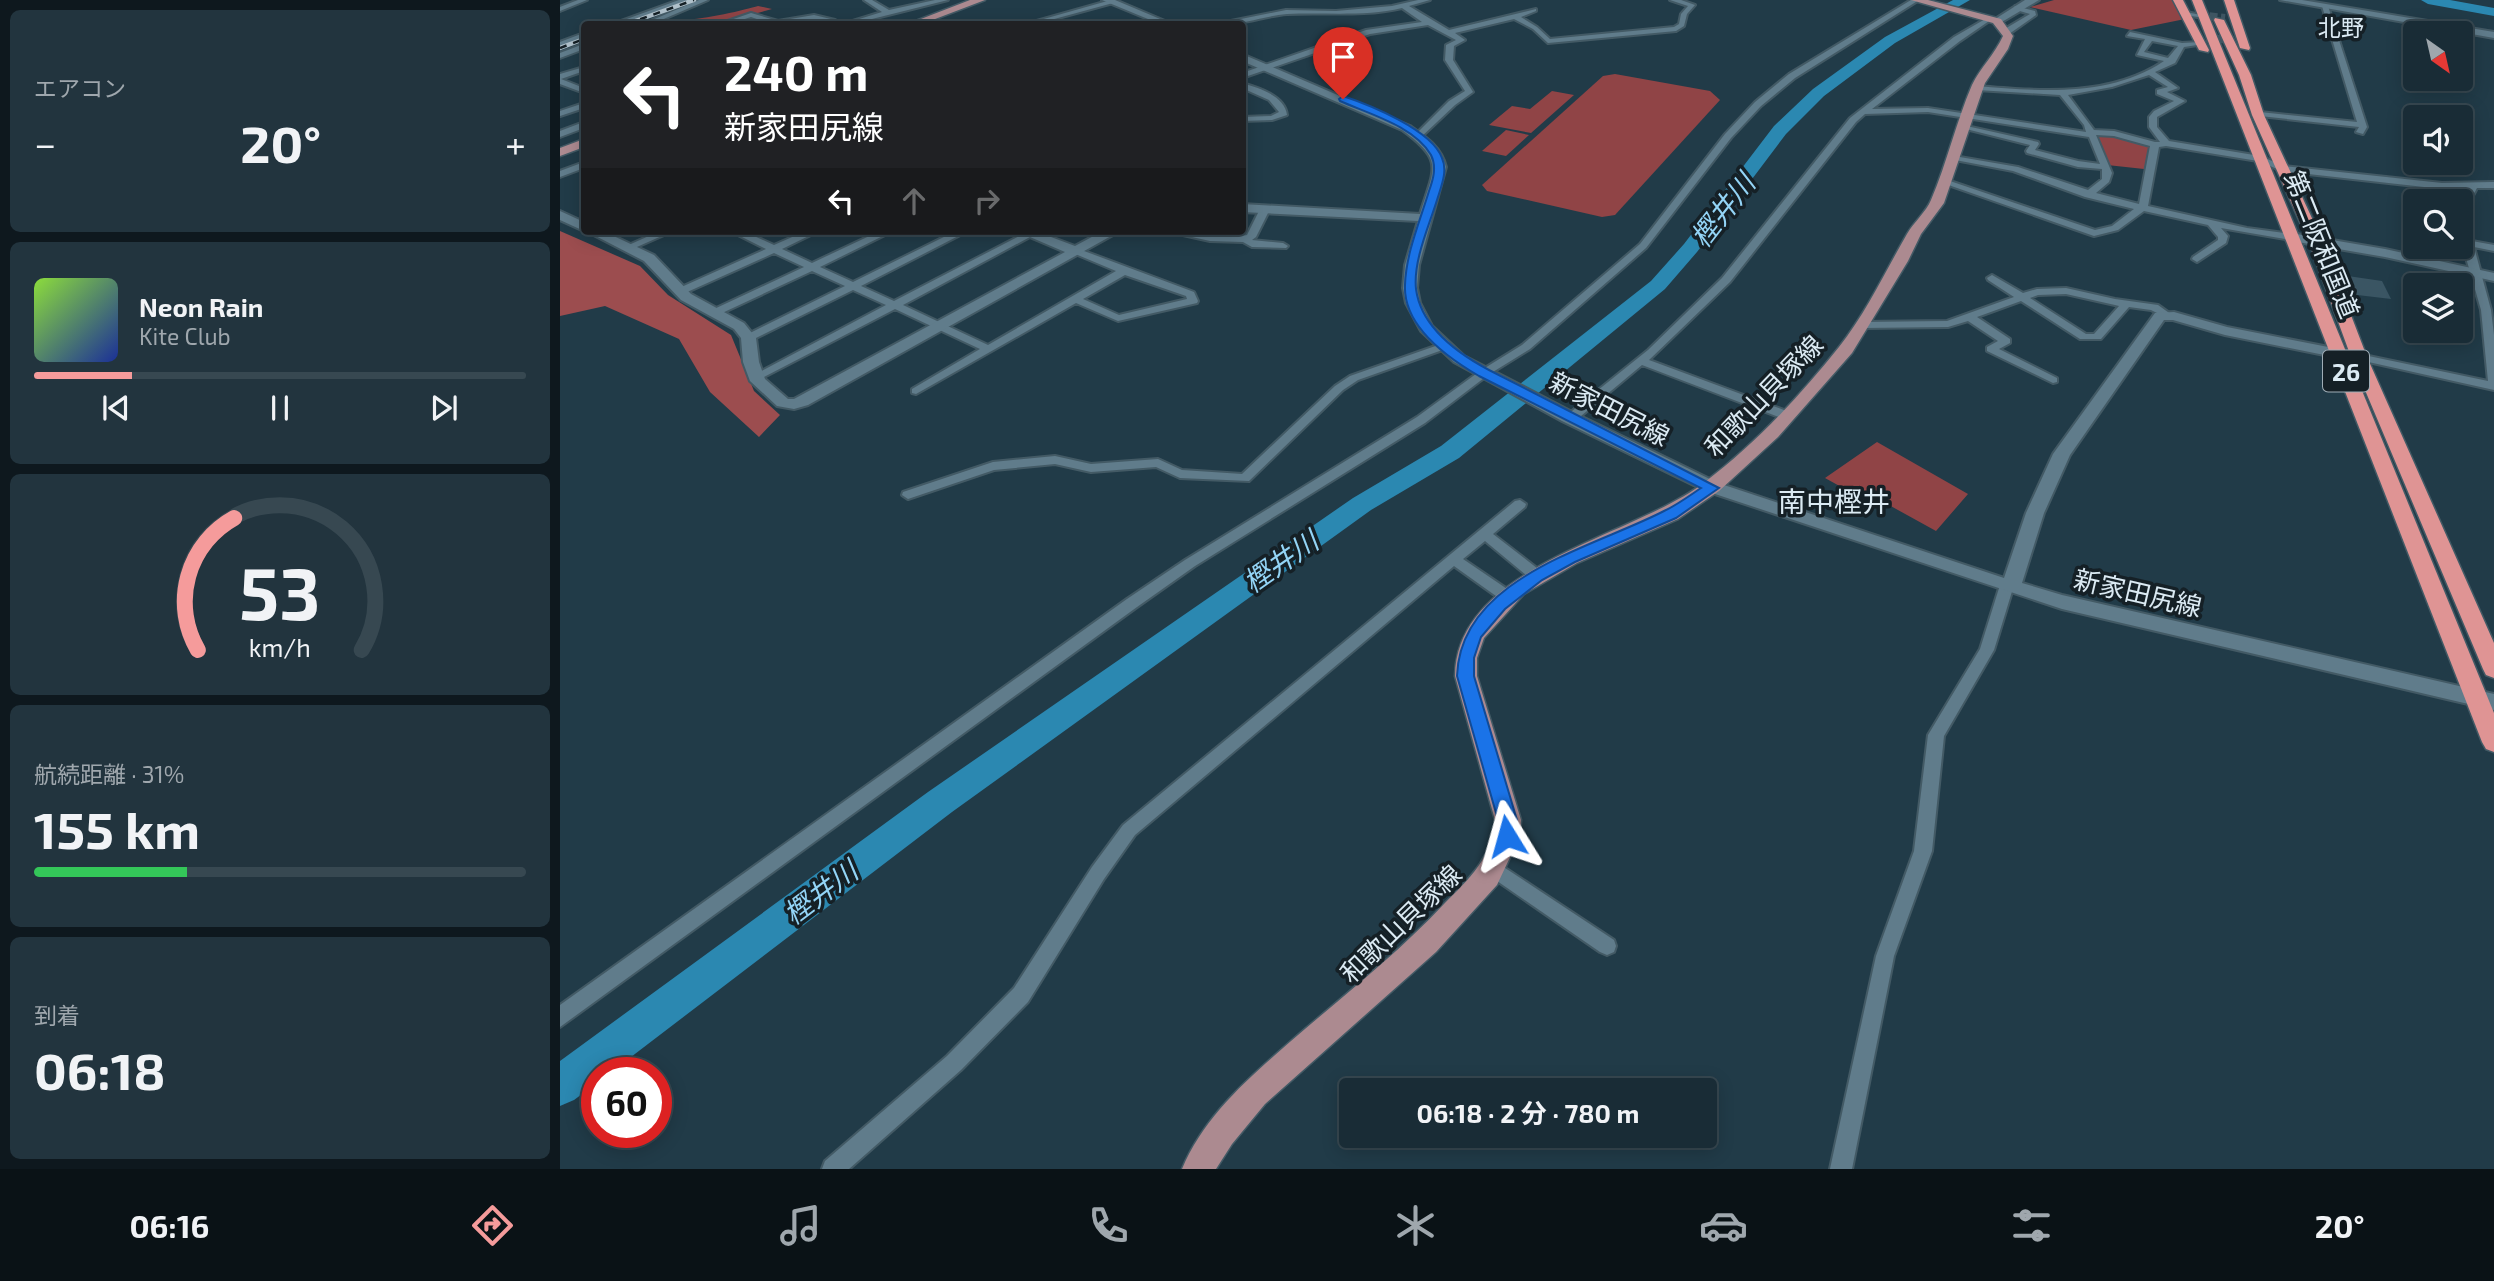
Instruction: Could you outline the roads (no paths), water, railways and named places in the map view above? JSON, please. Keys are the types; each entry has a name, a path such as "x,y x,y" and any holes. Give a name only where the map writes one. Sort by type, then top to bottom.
{"highway":[{"path":"2178,0 2194,10 2201,39 2232,107 2255,116 2265,108 2230,18 2229,0"},
{"name":"第二阪和国道","path":"2208,0 2245,75 2255,116 2260,159 2485,700 2494,742"},
{"name":"第二阪和国道","path":"2194,10 2255,116 2316,242 2358,358 2408,465 2494,669"}],"main road":[{"path":"921,21 980,0"},
{"path":"1917,0 1997,24 2015,8 2034,0"},
{"path":"2285,0 2494,35"},
{"path":"1109,1 1158,21"},
{"name":"和歌山貝塚線","path":"1198,1169 1221,1133 1254,1093 1426,943 1493,868 1507,836 1508,820 1466,676 1466,658 1474,634 1508,597 1537,576 1570,558 1671,514 1712,488 1787,416 1846,349 1901,261 1913,234 1937,203 1978,88 1985,72 2003,49 2008,36 1997,24"},
{"name":"新家田尻線","path":"1246,59 1369,110 1419,136 1433,150 1440,167 1412,265 1410,288 1419,316 1444,346 1459,359 1569,418 1712,488 2009,586 2062,602 2485,700"},
{"path":"560,152 581,144"},
{"path":"1246,208 1426,218"},
{"path":"560,215 581,226"},
{"path":"1037,235 1076,251"},
{"path":"2291,237 2385,253 2494,277"},
{"path":"2009,586 2035,513 2062,454 2156,319 2167,315 2225,331 2358,358"}],"street":[{"path":"564,9 584,0"},
{"path":"626,21 685,0"},
{"path":"655,21 705,0"},
{"path":"867,0 888,12"},
{"path":"856,21 945,0"},
{"path":"1236,21 1286,12 1336,13 1427,0"},
{"path":"1515,17 1535,28 1548,41 1676,29 1682,24 1684,14 1692,5 1673,0"},
{"path":"560,1017 1132,603 1190,563 1421,421 1526,346 1643,246 1728,136 1758,104 1792,76 1917,0"},
{"path":"1041,21 1109,1"},
{"path":"1408,3 1427,23 1450,32 1461,40 1450,46 1449,60 1469,92 1452,103 1419,136"},
{"path":"2255,116 2361,129 2325,6"},
{"path":"1569,418 1687,321 1740,265 1841,132 1862,112 1957,39 1997,24 2033,15 2033,12 2015,8"},
{"path":"560,16 575,13 564,9"},
{"path":"1450,32 1534,10"},
{"path":"1066,14 1075,21"},
{"path":"732,21 751,15 768,21"},
{"path":"794,21 819,17 832,20 830,21"},
{"path":"1246,74 1369,32 1427,23"},
{"path":"2130,34 2182,46 2201,39"},
{"path":"563,42 581,37"},
{"path":"2150,38 2140,52 2172,61"},
{"path":"1978,88 2064,95 2106,88 2172,61 2182,46"},
{"path":"560,58 581,51"},
{"path":"560,79 581,70"},
{"path":"2150,72 2174,88 2160,92 2181,101 2159,110 2152,117 2152,130 2166,143"},
{"path":"560,79 581,88"},
{"path":"1246,87 1268,96 1278,103 1284,113 1272,118 1246,119"},
{"path":"560,95 581,90"},
{"path":"2064,95 2088,125 2108,173 2106,180 2088,195"},
{"path":"560,114 581,107"},
{"path":"1862,112 1928,110 2035,144 2030,151 2035,153 2078,164 2105,167"},
{"path":"1964,122 2114,134 2155,145 2166,143 2260,159 2282,168 2407,183 2494,185"},
{"path":"560,134 581,126"},
{"path":"1944,181 2088,233 2115,228 2143,207 2155,145"},
{"path":"2021,171 2035,153"},
{"path":"1954,159 2021,171 2088,195 2211,223 2291,237"},
{"path":"560,174 581,165"},
{"path":"1193,235 1228,241 1251,237 1265,209"},
{"path":"2197,260 2223,241 2223,236 2211,223"},
{"path":"601,235 659,266 686,297 739,326 748,338 756,378 783,403 794,404 1106,235"},
{"path":"627,248 658,235"},
{"path":"745,235 989,349"},
{"path":"681,291 805,235"},
{"path":"716,312 880,235"},
{"path":"748,338 955,235"},
{"path":"756,378 1024,235"},
{"path":"1245,239 1252,244 1283,246"},
{"path":"2473,244 2494,248"},
{"path":"1075,299 1118,318 1193,300 1190,294 1076,251"},
{"path":"2358,358 2494,386 2493,356 2486,310 2471,259"},
{"path":"916,391 1124,271"},
{"path":"1992,278 2084,337 2097,337 2127,303"},
{"path":"1862,325 1937,325 2021,296 2037,292 2066,291 2154,307 2167,315"},
{"path":"1968,316 2006,341 1991,349 2053,380"},
{"path":"908,495 993,466 1055,460 1091,468 1158,463 1180,474 1245,478 1339,388 1354,379 1444,346"},
{"path":"1641,361 1787,416"},
{"path":"833,1169 951,1066 990,1030 1015,1002 1129,830 1520,504"},
{"path":"1485,534 1537,576"},
{"path":"1454,559 1508,597"},
{"path":"1840,1169 1885,956 1923,851 1936,735 1987,650 2009,586"},
{"path":"1493,868 1607,946"}],"waterway":[{"name":"樫井川","path":"560,1086 940,802 1362,504 1450,452 1658,285 1691,248 1780,130 1818,92 1890,40 1963,0"},
{"name":"樫井川","path":"2428,0 2494,12"}],"tunnel":[{"path":"2198,15 2225,18"},
{"path":"2206,38 2234,40"}],"railway":[{"path":"635,21 694,0"},
{"path":"560,48 581,40"}],"district":[{"name":"北野","path":"2341,27"},
{"name":"南中樫井","path":"1834,501"}]}
